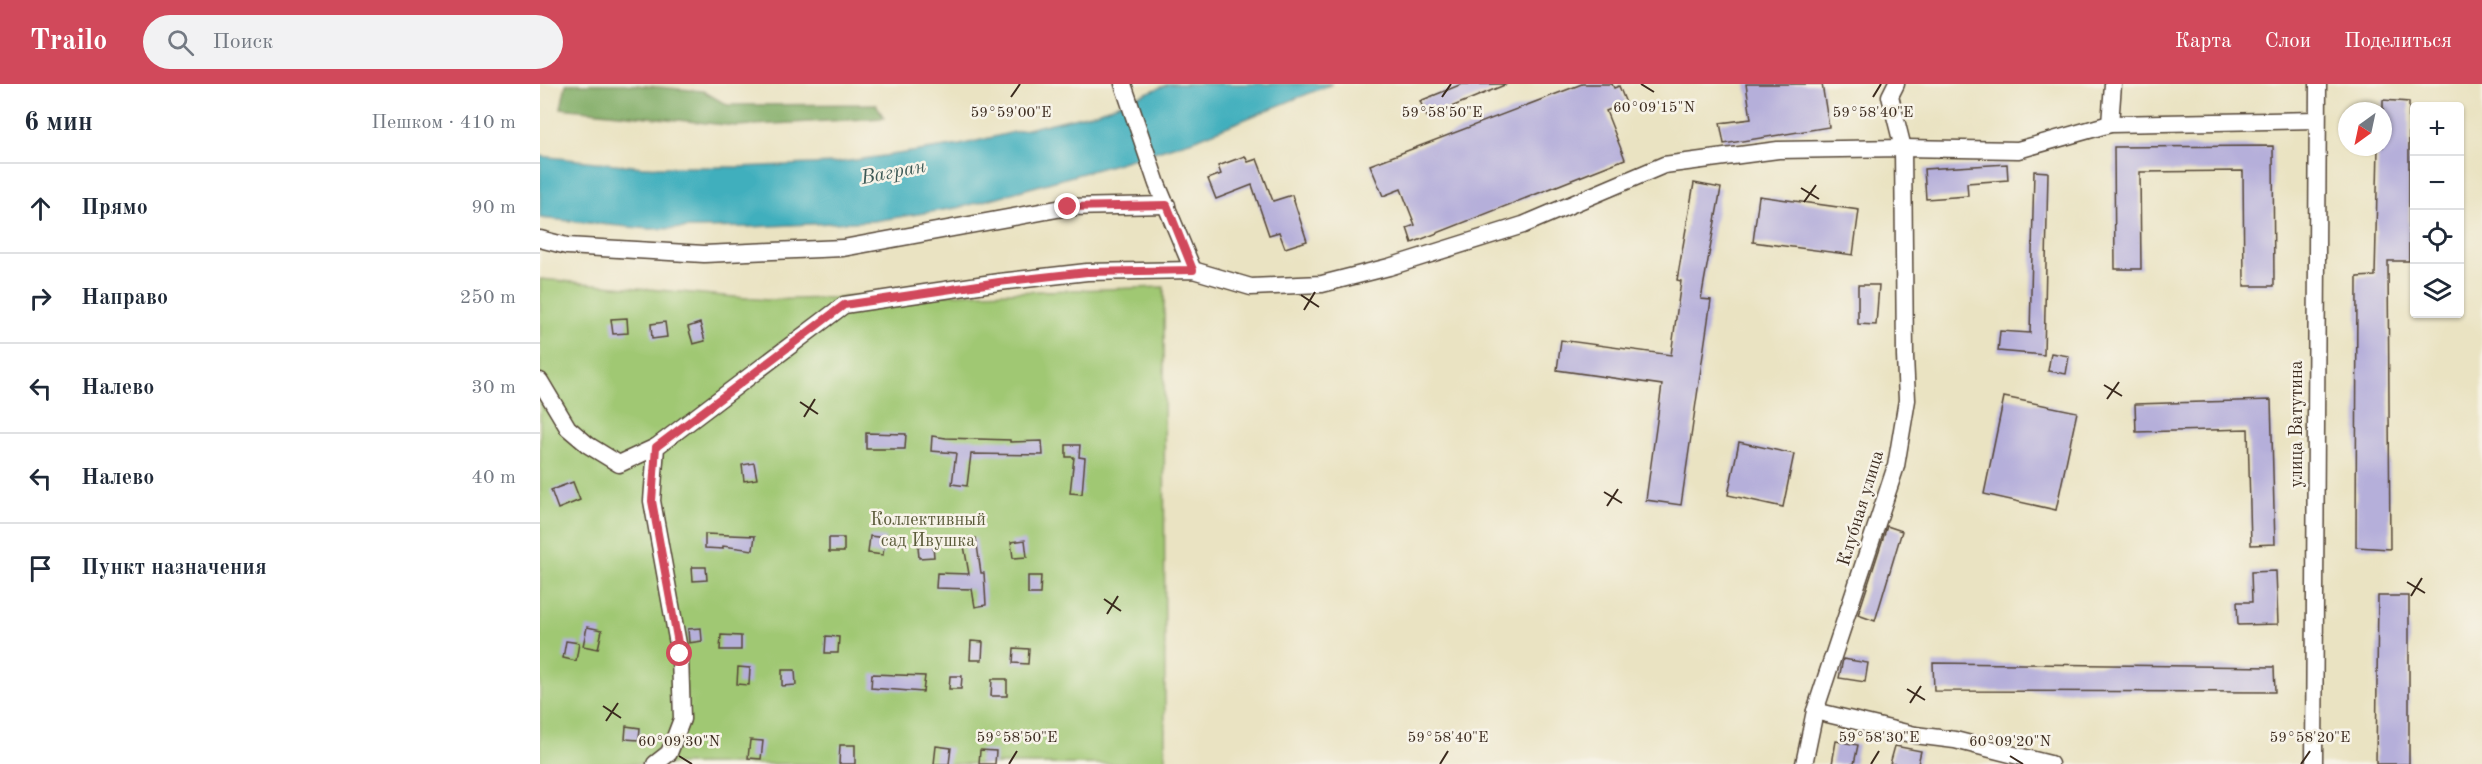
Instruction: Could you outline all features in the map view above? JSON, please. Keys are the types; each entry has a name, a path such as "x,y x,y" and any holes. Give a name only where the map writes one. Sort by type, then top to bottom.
{"street":[{"path":"1123,84 1157,184 1193,270"},
{"name":"Клубная улица","path":"1804,764 1815,711 1896,466 1907,400 1903,148 1890,96 1896,84"},
{"path":"2110,124 2113,84"},
{"name":"улица Ватутина","path":"2314,764 2318,84"},
{"path":"540,381 568,428 588,445 619,464 656,447 844,305 999,282 1087,272 1193,270 1251,287 1322,284 1389,267 1523,225 1664,165 1778,150 1903,148 2018,150 2110,124 2317,120"},
{"path":"540,240 567,246 704,254 843,248 1068,207 1167,205"},
{"path":"655,764 669,753 682,719 680,654 652,501 656,447"},
{"path":"1815,711 1915,735 1955,740 2050,764"}],"green space":[{"path":"566,84 624,84 703,91 727,105 876,104 884,118 736,126 561,108"},
{"name":"Коллективный сад Ивушка","path":"540,279 767,300 1164,287 1165,764 540,764"}],"water":[{"name":"Вагран","path":"1169,84 1332,84 1196,139 962,207 874,221 750,227 649,229 540,218 540,156 643,167 738,167 835,163 960,145 1098,112"}],"building":[{"path":"1462,84 1507,84 1427,117 1420,101"},
{"path":"1582,84 1612,84 1614,88 1619,86 1626,103 1606,111 1625,159 1412,243 1407,228 1415,225 1401,189 1383,196 1370,165"},
{"path":"1746,84 1822,84 1829,127 1724,144 1720,123 1751,119"},
{"path":"2383,100 2409,102 2409,261 2388,261 2390,549 2356,547 2357,277 2375,276 2378,156 2392,156 2392,102 2383,102"},
{"path":"2273,146 2274,286 2244,286 2243,171 2140,172 2141,269 2115,269 2114,147"},
{"path":"1245,156 1248,162 1257,159 1273,201 1292,195 1307,241 1285,248 1279,232 1269,235 1252,185 1216,199 1208,179 1221,174 1218,166"},
{"path":"2007,164 2008,180 1967,183 1968,196 1926,199 1924,169"},
{"path":"2034,171 2048,172 2044,355 1998,351 2000,331 2030,333"},
{"path":"1694,183 1721,188 1701,299 1711,300 1681,505 1646,500 1662,385 1557,370 1561,340 1671,355 1681,281 1677,280"},
{"path":"1759,196 1859,210 1853,255 1753,242"},
{"path":"1858,285 1879,285 1876,325 1858,324"},
{"path":"627,318 628,333 613,334 611,319"},
{"path":"665,322 667,337 652,339 651,324"},
{"path":"700,323 705,341 693,344 688,327"},
{"path":"2051,353 2069,356 2066,374 2048,371"},
{"path":"2004,397 2077,412 2056,510 1984,494"},
{"path":"2271,400 2275,544 2251,545 2248,429 2136,432 2135,404"},
{"path":"866,433 906,434 905,449 866,449"},
{"path":"932,436 1010,440 1010,442 1042,441 1043,455 971,454 967,486 952,484 956,453 931,451"},
{"path":"1739,442 1794,454 1783,507 1728,495"},
{"path":"1066,445 1080,445 1079,457 1085,458 1082,494 1070,493 1074,457 1066,457"},
{"path":"754,463 757,479 744,481 742,465"},
{"path":"573,482 580,500 558,509 551,490"},
{"path":"1887,526 1902,531 1875,621 1858,615"},
{"path":"705,534 755,536 753,550 723,546 723,549 705,548"},
{"path":"870,536 885,538 883,555 868,553"},
{"path":"829,538 844,538 844,552 829,552"},
{"path":"976,538 981,573 984,573 986,605 975,607 972,589 936,588 937,573 969,574 963,540"},
{"path":"1025,540 1027,557 1013,558 1011,542"},
{"path":"933,545 934,557 919,558 918,546"},
{"path":"692,567 706,567 707,580 693,581"},
{"path":"2276,571 2278,624 2238,625 2237,602 2252,602 2251,572"},
{"path":"1028,576 1041,576 1040,594 1028,594"},
{"path":"2378,596 2409,596 2409,764 2376,764"},
{"path":"587,627 602,630 598,649 583,646"},
{"path":"701,628 702,641 689,643 688,629"},
{"path":"721,635 741,636 741,650 720,650"},
{"path":"826,636 839,637 838,653 825,653"},
{"path":"566,641 579,643 576,661 563,658"},
{"path":"971,641 983,642 982,660 970,660"},
{"path":"1014,648 1029,649 1028,664 1013,663"},
{"path":"1843,659 1868,663 1865,682 1839,678"},
{"path":"1933,663 2274,667 2275,692 1934,691"},
{"path":"738,667 750,668 749,685 737,684"},
{"path":"782,670 795,670 796,685 782,686"},
{"path":"872,674 925,676 923,692 871,688"},
{"path":"950,676 962,676 961,689 949,689"},
{"path":"992,679 1007,679 1007,696 991,696"},
{"path":"626,726 640,728 639,740 625,739"},
{"path":"750,740 763,741 761,759 748,758"},
{"path":"1836,741 1858,745 1854,764 1832,764"},
{"path":"840,745 855,745 855,764 839,764"},
{"path":"936,746 951,748 949,764 934,764"},
{"path":"1895,746 1921,751 1918,764 1890,764"},
{"path":"980,750 996,751 995,764 979,764"}],"route":[{"path":"680,654 652,501 656,447 844,305 999,282 1087,272 1193,270 1167,205 1068,207"}]}
